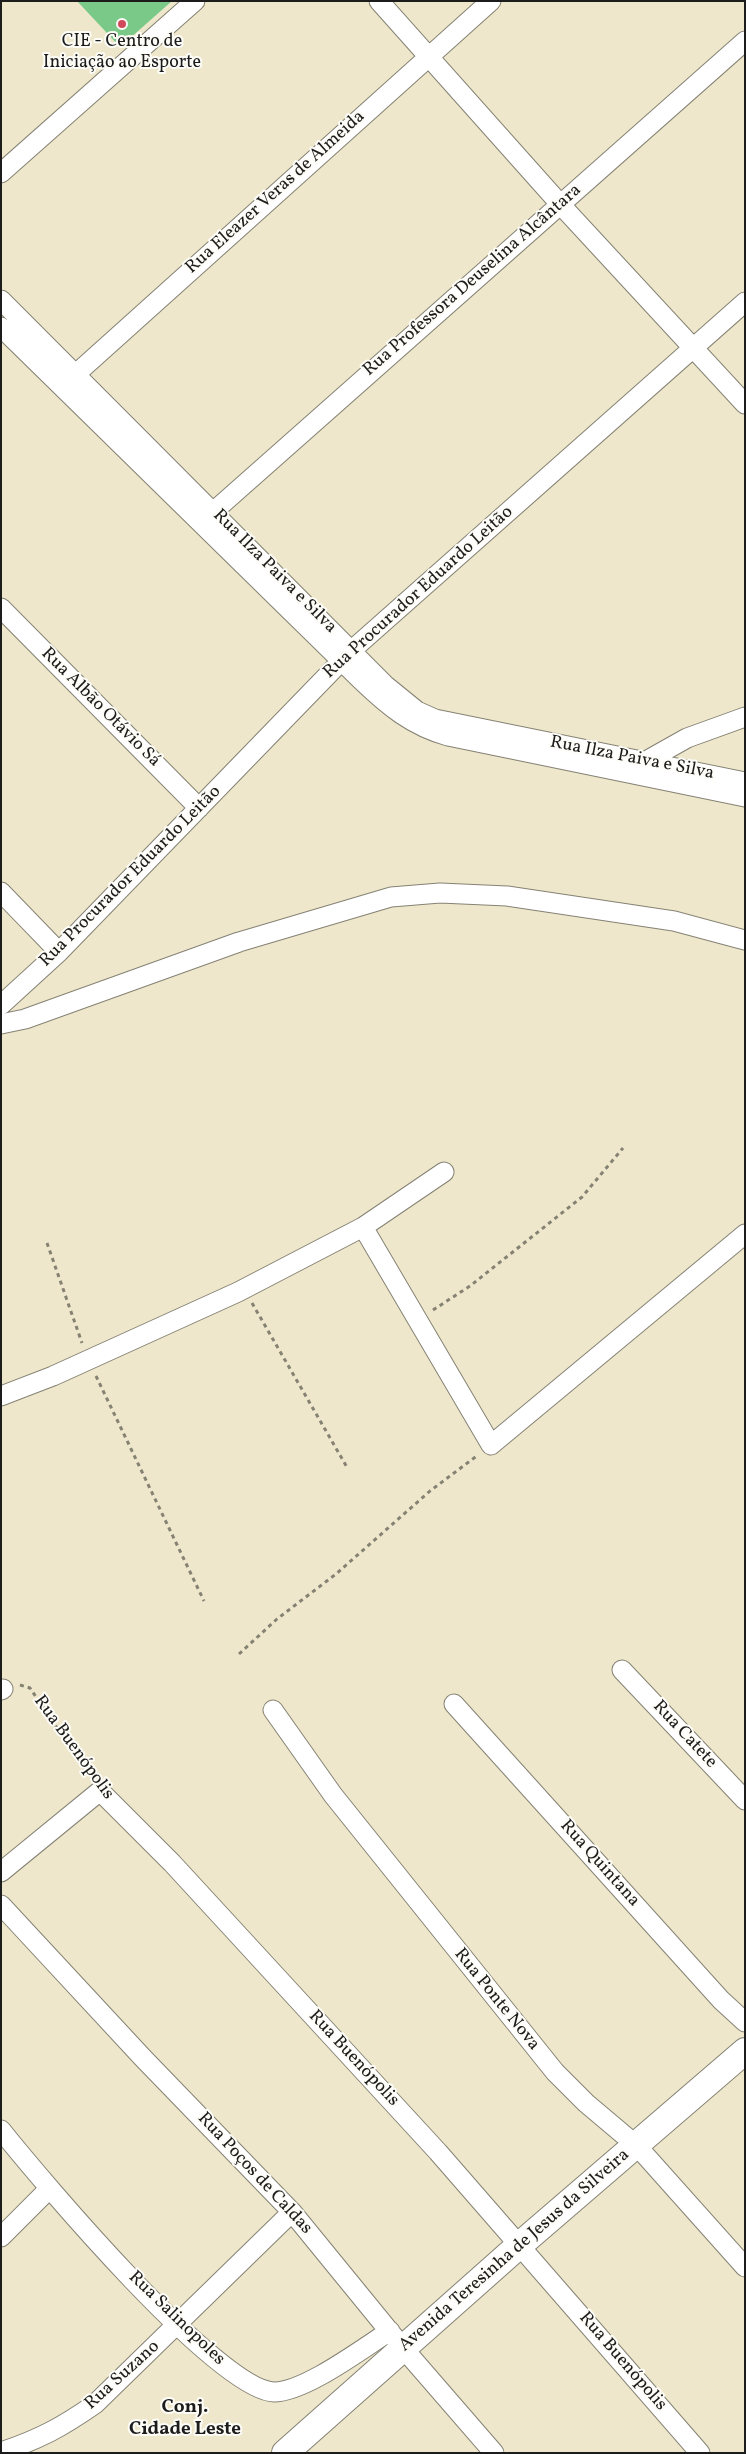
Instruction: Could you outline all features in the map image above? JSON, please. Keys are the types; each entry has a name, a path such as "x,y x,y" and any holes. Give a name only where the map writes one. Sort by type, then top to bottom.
{"street":[{"path":"1,173 195,1"},
{"path":"379,1 560,204 745,404"},
{"name":"Rua Eleazer Veras de Almeida","path":"69,380 491,1"},
{"name":"Rua Professora Deuselina Alcântara","path":"207,516 745,41"},
{"name":"Rua Ilza Paiva e Silva","path":"1,300 69,380 347,655 397,696 424,715 497,733 745,782"},
{"name":"Rua Procurador Eduardo Leitão","path":"1,1005 59,952 347,655 745,302"},
{"name":"Rua Ilza Paiva e Silva","path":"1,326 69,380"},
{"name":"Rua Albão Otávio Sá","path":"1,608 199,808"},
{"name":"Rua Ilza Paiva e Silva","path":"347,655 391,708 423,728 448,736 745,797"},
{"path":"626,772 687,738 745,717"},
{"path":"1,892 59,952"},
{"path":"1,1024 24,1019 239,942 391,897 440,893 507,896 674,921 745,940"},
{"path":"1,1396 88,1360 244,1289 363,1227 444,1172"},
{"path":"363,1227 491,1445 745,1234"},
{"name":"Rua Catete","path":"622,1670 745,1800"},
{"name":"Rua Quintana","path":"454,1704 721,2000 745,2022"},
{"name":"Rua Ponte Nova","path":"274,1710 332,1795 532,2044 586,2103 637,2146 745,2267"},
{"path":"1,1872 100,1791"},
{"name":"Rua Buenópolis","path":"100,1791 142,1831 192,1884 438,2152 700,2453"},
{"name":"Rua Poços de Caldas","path":"1,1905 143,2058 292,2212 396,2340 494,2453"},
{"name":"Avenida Teresinha de Jesus da Silveira","path":"289,2452 396,2340 520,2245 745,2051"},
{"name":"Rua Salinopoles","path":"1,2130 49,2189 151,2299 233,2373 256,2388 273,2392 298,2387 396,2340"},
{"path":"1,2237 49,2189"},
{"name":"Rua Suzano","path":"1,2452 54,2432 95,2404 292,2212"}],"path":[{"path":"418,1320 470,1286 582,1197 623,1148"},
{"path":"47,1243 88,1360 204,1601"},
{"path":"244,1289 348,1469"},
{"path":"239,1654 277,1619 336,1574 430,1491 491,1445"},
{"name":"Rua Buenópolis","path":"2,1690 14,1685 30,1688 100,1791"}],"green space":[{"name":"CIE - Centro de Iniciação ao Esporte","path":"77,1 172,1 120,47"}],"place":[{"name":"CIE - Centro de Iniciação ao Esporte","path":"122,24"}],"district":[{"name":"Conj. Cidade Leste","path":"185,2420"}]}
